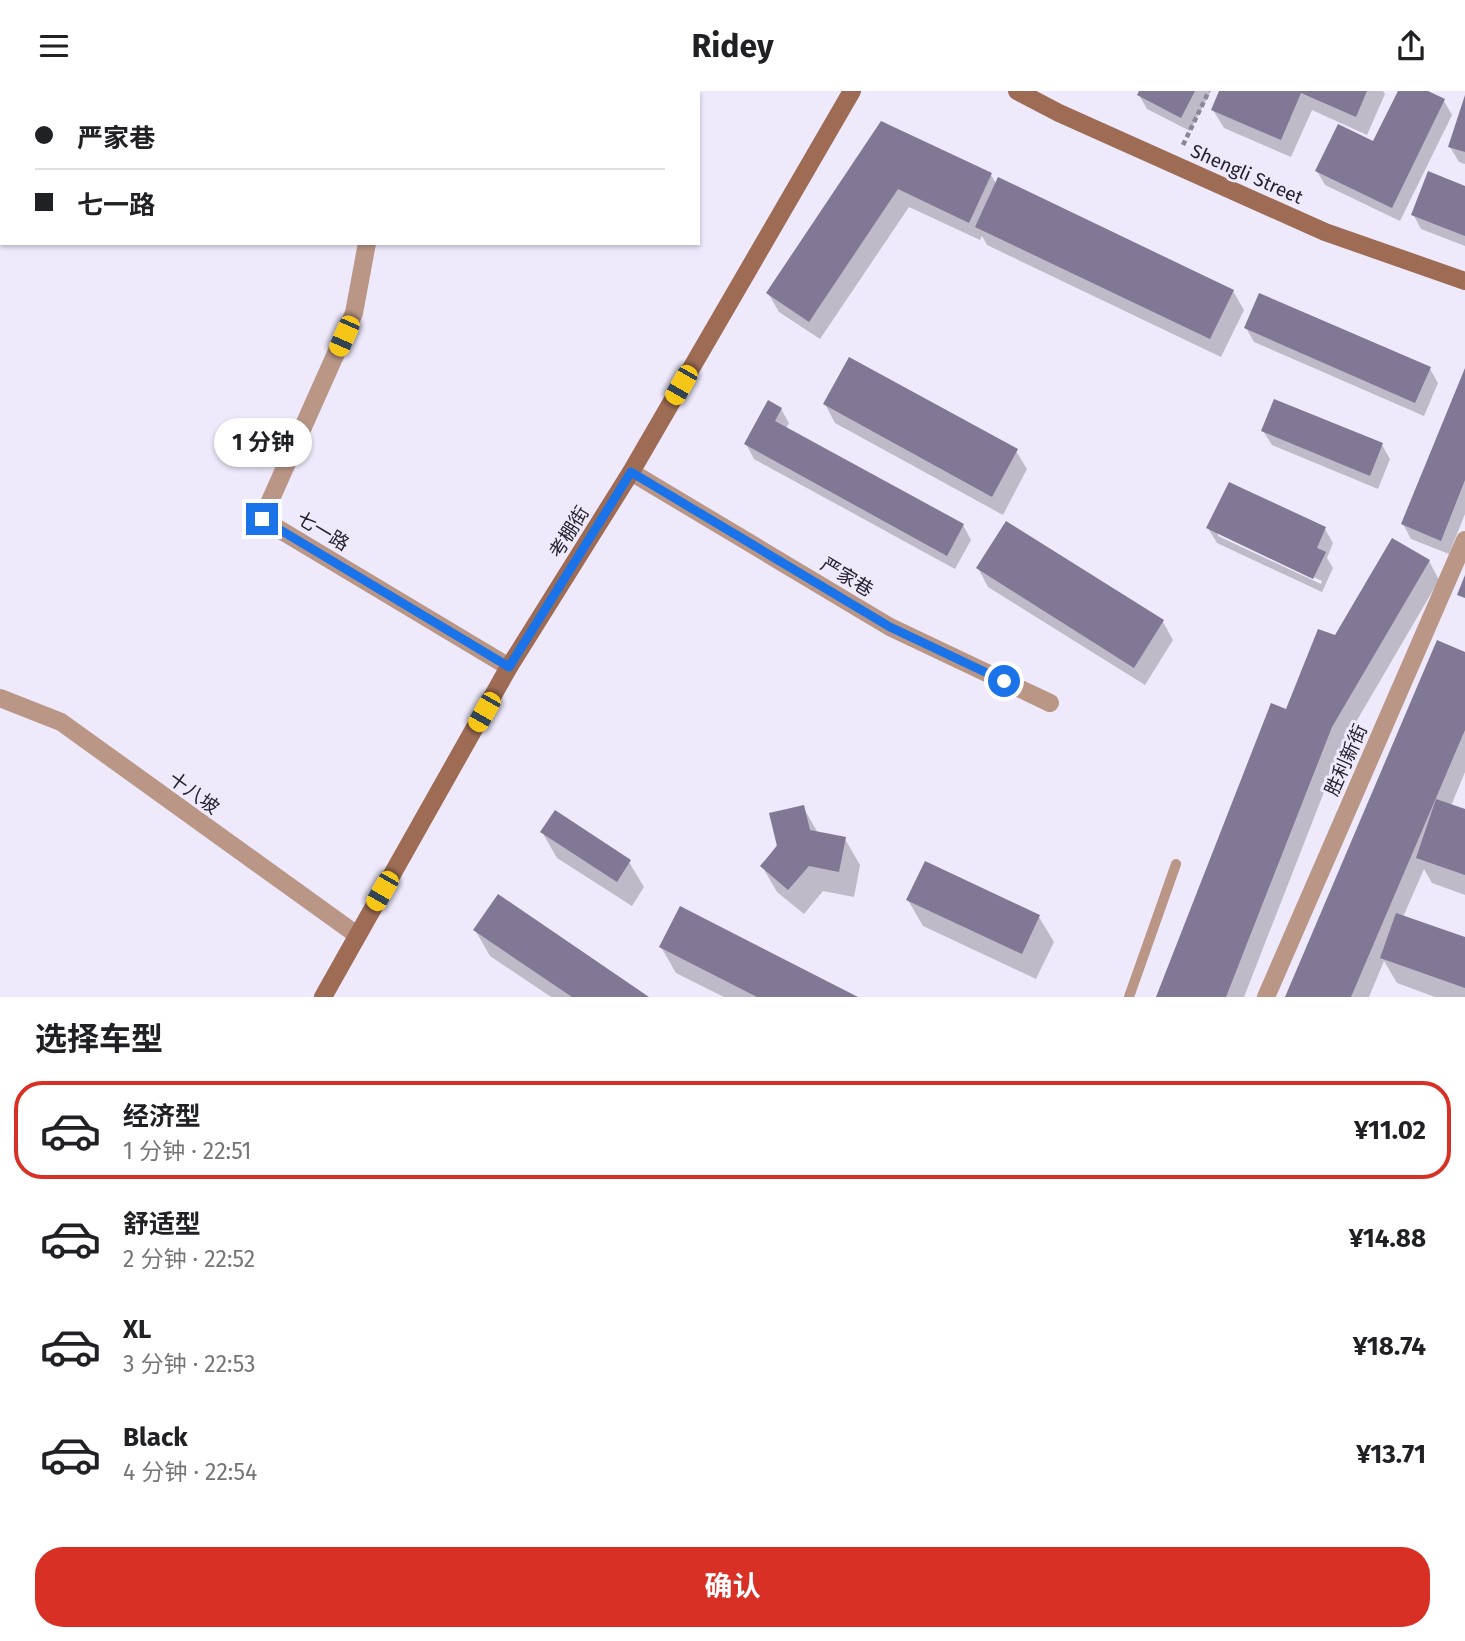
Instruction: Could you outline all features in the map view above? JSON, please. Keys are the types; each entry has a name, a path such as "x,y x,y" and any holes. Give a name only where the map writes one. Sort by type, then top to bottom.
{"street":[{"name":"考棚街","path":"323,997 509,667 631,472 852,91"},
{"name":"Shengli Street","path":"1017,91 1059,113 1325,232 1465,281"},
{"name":"七一路","path":"367,245 354,313 262,519 509,667"},
{"name":"严家巷","path":"631,472 890,627 1050,703"},
{"name":"胜利新街","path":"1266,997 1465,540"},
{"name":"十八坡","path":"0,698 61,722 357,935"}],"lane":[{"path":"1129,997 1176,863"}],"path":[{"path":"1174,165 1209,91"}],"building":[{"path":"1139,91 1195,91 1181,118 1137,95"},
{"path":"1219,91 1367,91 1356,117 1301,93 1281,140 1211,110"},
{"path":"1398,91 1428,91 1445,99 1392,208 1315,171 1338,124 1373,141"},
{"path":"1465,95 1465,152 1448,147"},
{"path":"881,121 992,173 969,223 898,189 809,322 766,293"},
{"path":"1428,171 1465,186 1465,236 1411,215"},
{"path":"998,177 1234,290 1210,339 975,227"},
{"path":"1259,293 1431,367 1415,403 1244,328"},
{"path":"849,357 1018,449 992,497 823,404"},
{"path":"1465,368 1465,480 1441,541 1401,524"},
{"path":"1274,399 1383,443 1370,476 1261,431"},
{"path":"768,400 782,408 775,421 964,524 947,556 744,444"},
{"path":"1229,482 1326,527 1317,548 1326,552 1313,579 1206,528"},
{"path":"1006,521 1164,620 1134,668 976,568"},
{"path":"1392,538 1430,560 1332,727 1226,997 1156,997 1271,703 1286,709 1318,629 1335,635"},
{"path":"1465,575 1465,598 1457,595"},
{"path":"1437,640 1465,652 1465,730 1351,997 1285,997"},
{"path":"1436,799 1465,809 1465,875 1416,858"},
{"path":"804,805 810,830 846,837 839,872 809,866 788,890 760,866 777,846 769,813"},
{"path":"555,810 631,860 617,882 540,832"},
{"path":"925,861 1040,915 1022,954 906,900"},
{"path":"498,894 649,997 572,997 473,930"},
{"path":"680,906 858,997 757,997 659,947"},
{"path":"1396,913 1465,937 1465,988 1380,958"}],"route":[{"path":"262,519 509,667 631,472 890,627 1004,681"}]}
